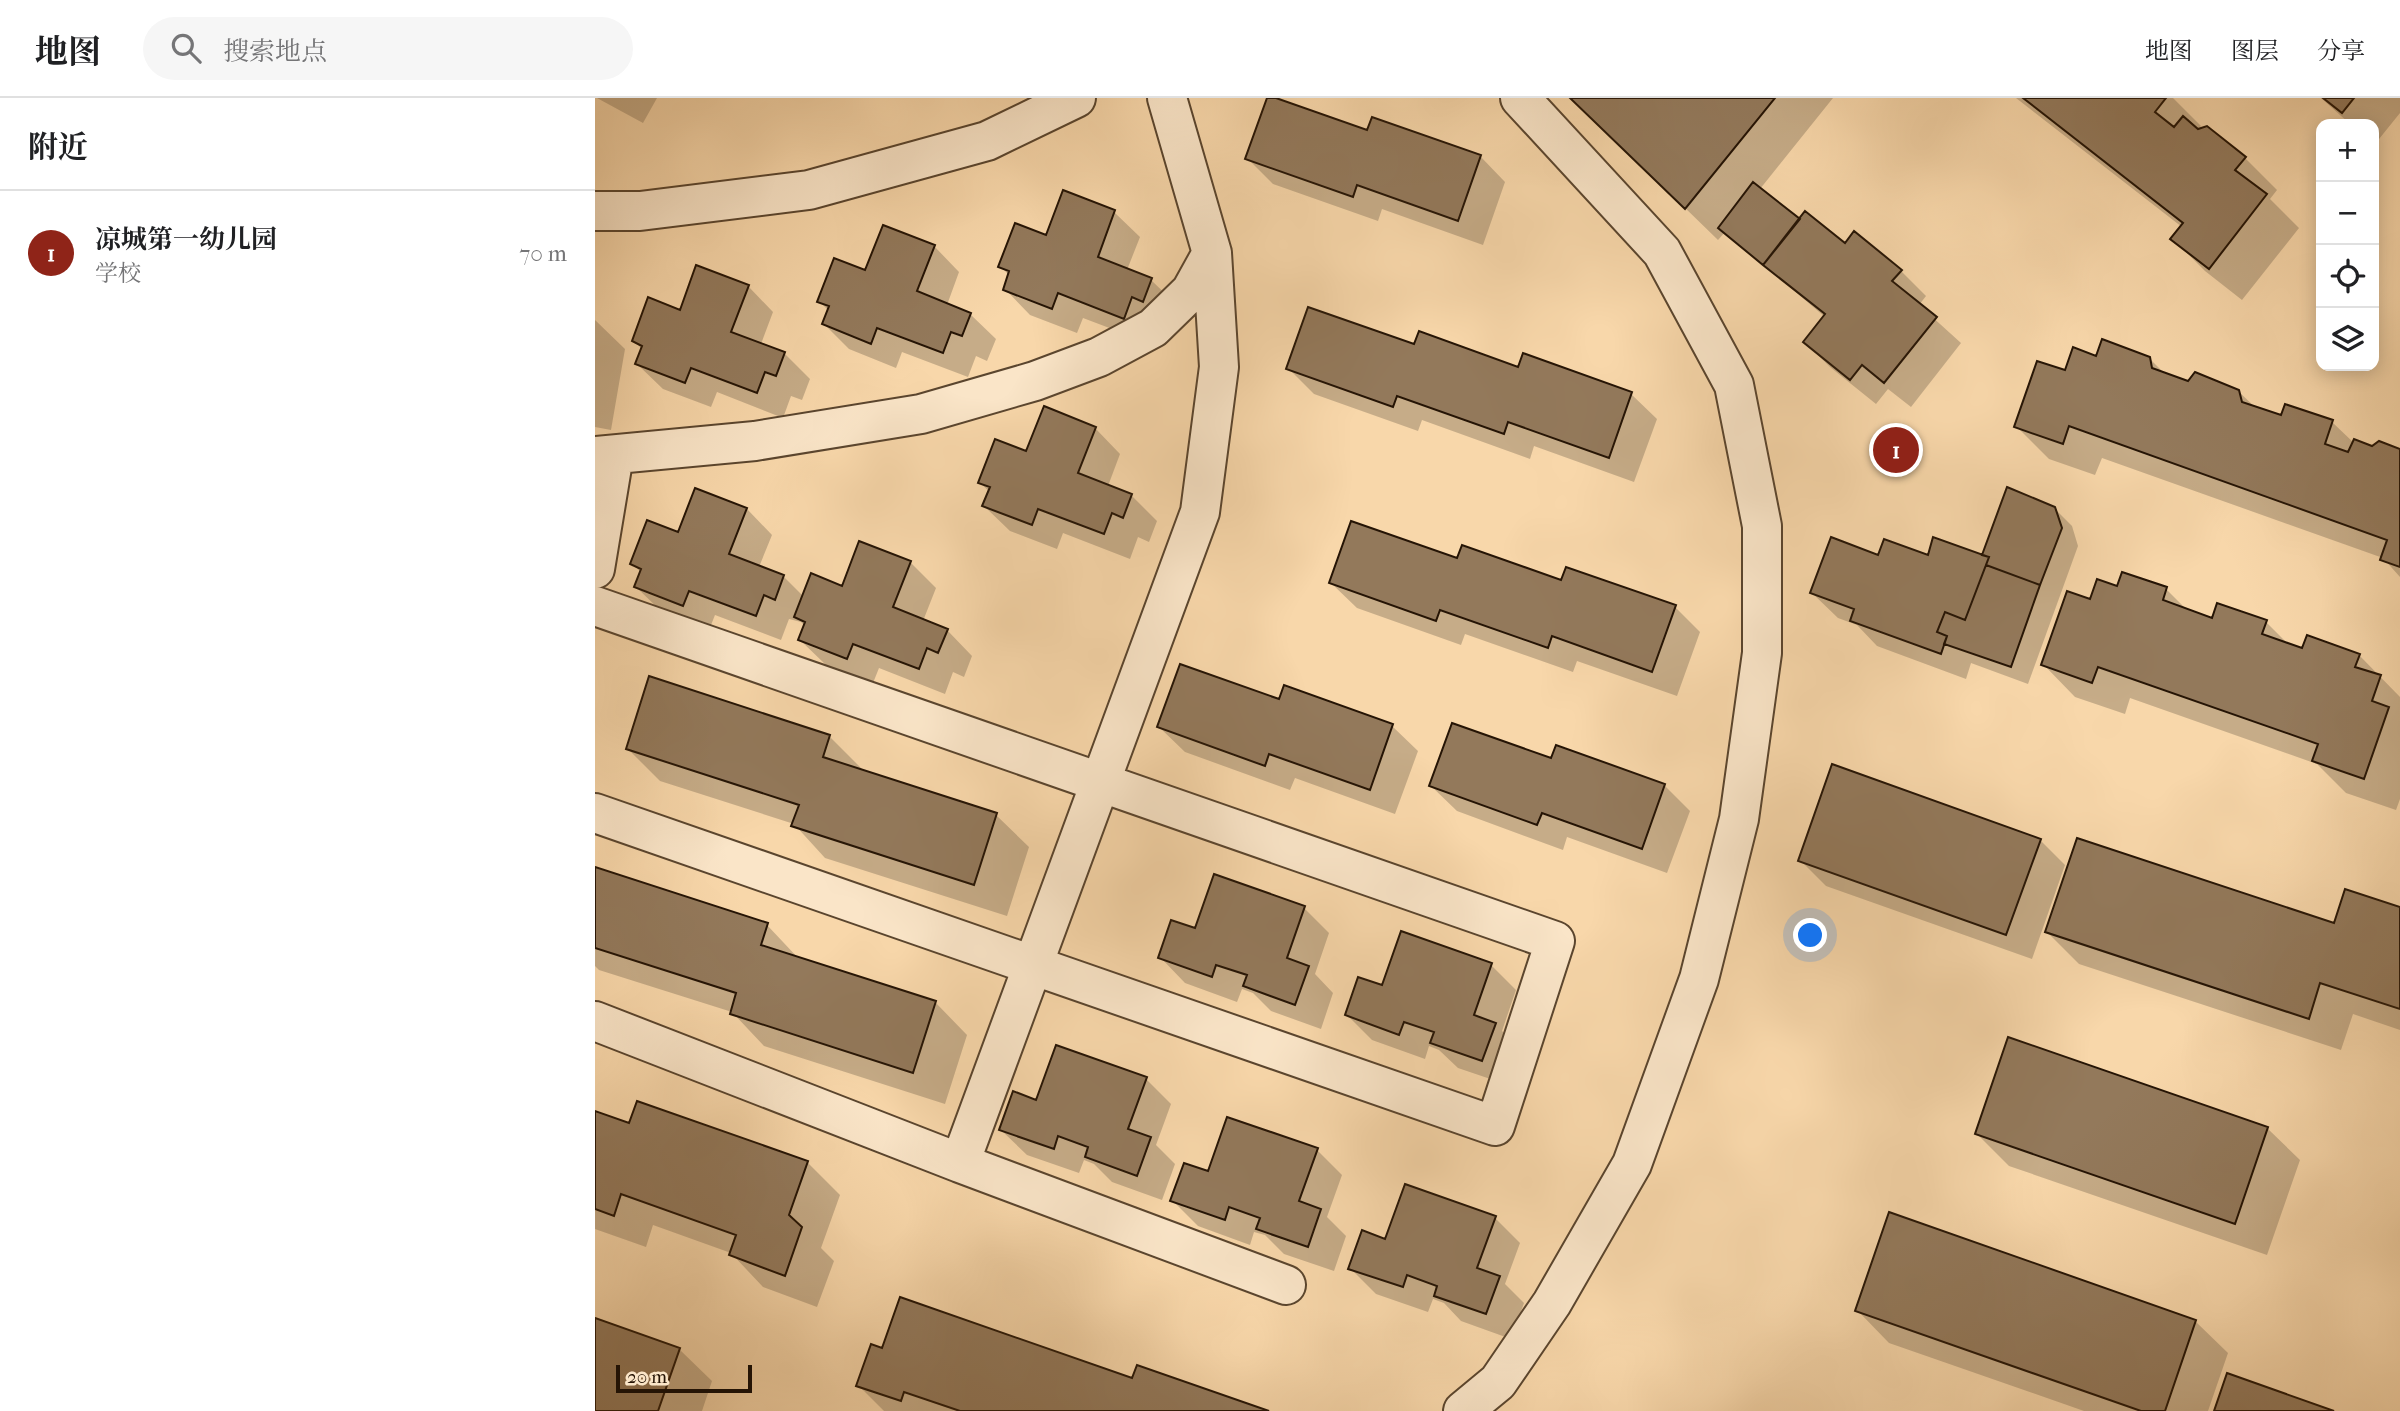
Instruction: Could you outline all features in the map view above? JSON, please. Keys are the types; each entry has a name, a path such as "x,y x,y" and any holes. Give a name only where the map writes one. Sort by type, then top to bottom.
{"lane":[{"path":"595,211 640,211 809,190 987,141 1076,98"},
{"path":"960,1163 1200,512 1219,368 1212,253 1167,98"},
{"path":"1463,1411 1498,1382 1552,1303 1632,1164 1699,979 1739,819 1762,653 1762,526 1734,385 1662,252 1520,98"},
{"path":"595,569 605,456 755,441 921,414 1035,381 1099,357 1153,328 1191,291 1212,253"},
{"path":"595,607 1555,941 1495,1126 595,813"},
{"path":"595,1021 960,1163 1286,1285"}],"building":[{"path":"1267,98 1276,98 1367,130 1372,117 1481,155 1458,221 1357,185 1353,197 1245,159"},
{"path":"1570,98 1775,98 1685,209"},
{"path":"2023,98 2166,98 2155,112 2174,127 2183,116 2198,129 2207,126 2246,157 2235,170 2267,194 2209,269 2170,239 2183,223"},
{"path":"2323,98 2354,98 2342,113"},
{"path":"1753,182 1800,219 1763,265 1718,228"},
{"path":"1063,190 1115,210 1098,257 1152,278 1143,302 1132,297 1124,319 1058,293 1052,309 1003,290 1009,271 998,267 1015,223 1046,235"},
{"path":"1805,211 1845,243 1854,231 1902,270 1892,281 1937,317 1884,383 1862,365 1850,380 1803,342 1825,314 1763,265"},
{"path":"883,225 935,245 917,291 971,313 962,336 951,332 943,353 877,328 871,344 822,324 829,306 817,302 834,258 865,270"},
{"path":"696,265 749,285 731,332 785,352 776,376 765,372 757,393 691,368 685,383 635,364 642,346 632,341 648,297 680,310"},
{"path":"1308,307 1414,344 1419,331 1518,367 1523,353 1632,392 1609,458 1508,422 1504,434 1397,396 1393,407 1286,369"},
{"path":"2102,339 2150,357 2152,368 2188,381 2195,372 2239,390 2242,402 2281,415 2285,404 2333,420 2325,444 2348,452 2354,439 2372,446 2379,441 2400,449 2400,567 2380,560 2387,540 2069,426 2063,444 2014,427 2037,361 2065,370 2073,347 2096,356"},
{"path":"1044,406 1096,427 1078,473 1132,494 1123,518 1112,513 1104,534 1038,509 1032,525 982,506 990,487 978,483 995,439 1026,451"},
{"path":"2007,487 2055,507 2062,528 2040,585 1986,565 1989,557 1982,555"},
{"path":"695,488 747,508 729,554 784,575 775,600 764,595 756,616 689,591 683,606 634,587 641,569 630,564 647,520 678,532"},
{"path":"1351,521 1457,558 1462,545 1561,580 1566,567 1676,605 1652,672 1552,636 1548,648 1440,610 1436,621 1329,583"},
{"path":"1831,537 1878,555 1884,539 1928,555 1933,537 1989,557 1965,620 1945,612 1937,632 1947,636 1941,654 1850,621 1854,609 1810,593"},
{"path":"859,541 911,561 893,607 948,629 938,653 927,648 919,669 853,644 847,659 798,640 805,622 794,617 811,573 842,586"},
{"path":"1986,565 2040,585 2011,667 1944,644 1947,636 1937,632 1945,612 1965,620"},
{"path":"2122,572 2167,587 2163,600 2212,618 2217,603 2267,620 2262,634 2302,648 2307,635 2360,654 2355,667 2381,675 2372,701 2389,707 2364,779 2312,761 2318,744 2098,667 2092,683 2041,665 2067,591 2090,599 2097,579 2117,586"},
{"path":"1180,664 1279,699 1284,685 1393,724 1370,790 1269,754 1265,766 1157,727"},
{"path":"649,676 830,735 823,757 997,813 974,885 791,826 799,805 626,749"},
{"path":"1452,723 1551,758 1556,745 1665,784 1642,849 1542,813 1537,825 1429,786"},
{"path":"1832,764 2041,839 2006,935 1798,861"},
{"path":"2077,838 2334,923 2345,889 2400,907 2400,1009 2320,983 2309,1019 2045,932"},
{"path":"595,867 768,923 761,945 936,1001 913,1073 730,1014 736,993 595,948"},
{"path":"1214,874 1305,906 1287,958 1309,966 1295,1005 1243,986 1247,975 1216,965 1212,977 1158,958 1171,920 1195,928"},
{"path":"1401,931 1492,963 1474,1015 1496,1023 1482,1061 1430,1043 1434,1032 1404,1022 1399,1035 1345,1015 1358,977 1382,985"},
{"path":"2008,1037 2268,1127 2235,1224 1975,1134"},
{"path":"1056,1045 1147,1077 1128,1129 1151,1137 1137,1176 1085,1157 1088,1147 1058,1136 1054,1149 999,1130 1013,1091 1036,1100"},
{"path":"637,1101 808,1161 789,1215 802,1227 785,1276 729,1255 736,1235 621,1194 614,1216 595,1209 595,1111 629,1123"},
{"path":"1227,1117 1318,1148 1299,1201 1321,1209 1308,1247 1256,1229 1260,1218 1229,1207 1225,1220 1170,1201 1184,1163 1208,1171"},
{"path":"1405,1184 1496,1216 1477,1268 1500,1276 1486,1314 1434,1296 1437,1286 1407,1275 1403,1287 1348,1269 1362,1230 1385,1239"},
{"path":"1889,1212 2196,1320 2165,1411 2141,1411 1855,1311"},
{"path":"900,1297 1132,1378 1137,1365 1269,1411 960,1411 904,1392 901,1401 856,1386 871,1344 882,1348"},
{"path":"595,1318 680,1348 658,1411 595,1411"},
{"path":"2227,1373 2334,1411 2214,1411"}],"place":[{"name":"凉城第一幼儿园","path":"1896,450"}]}
